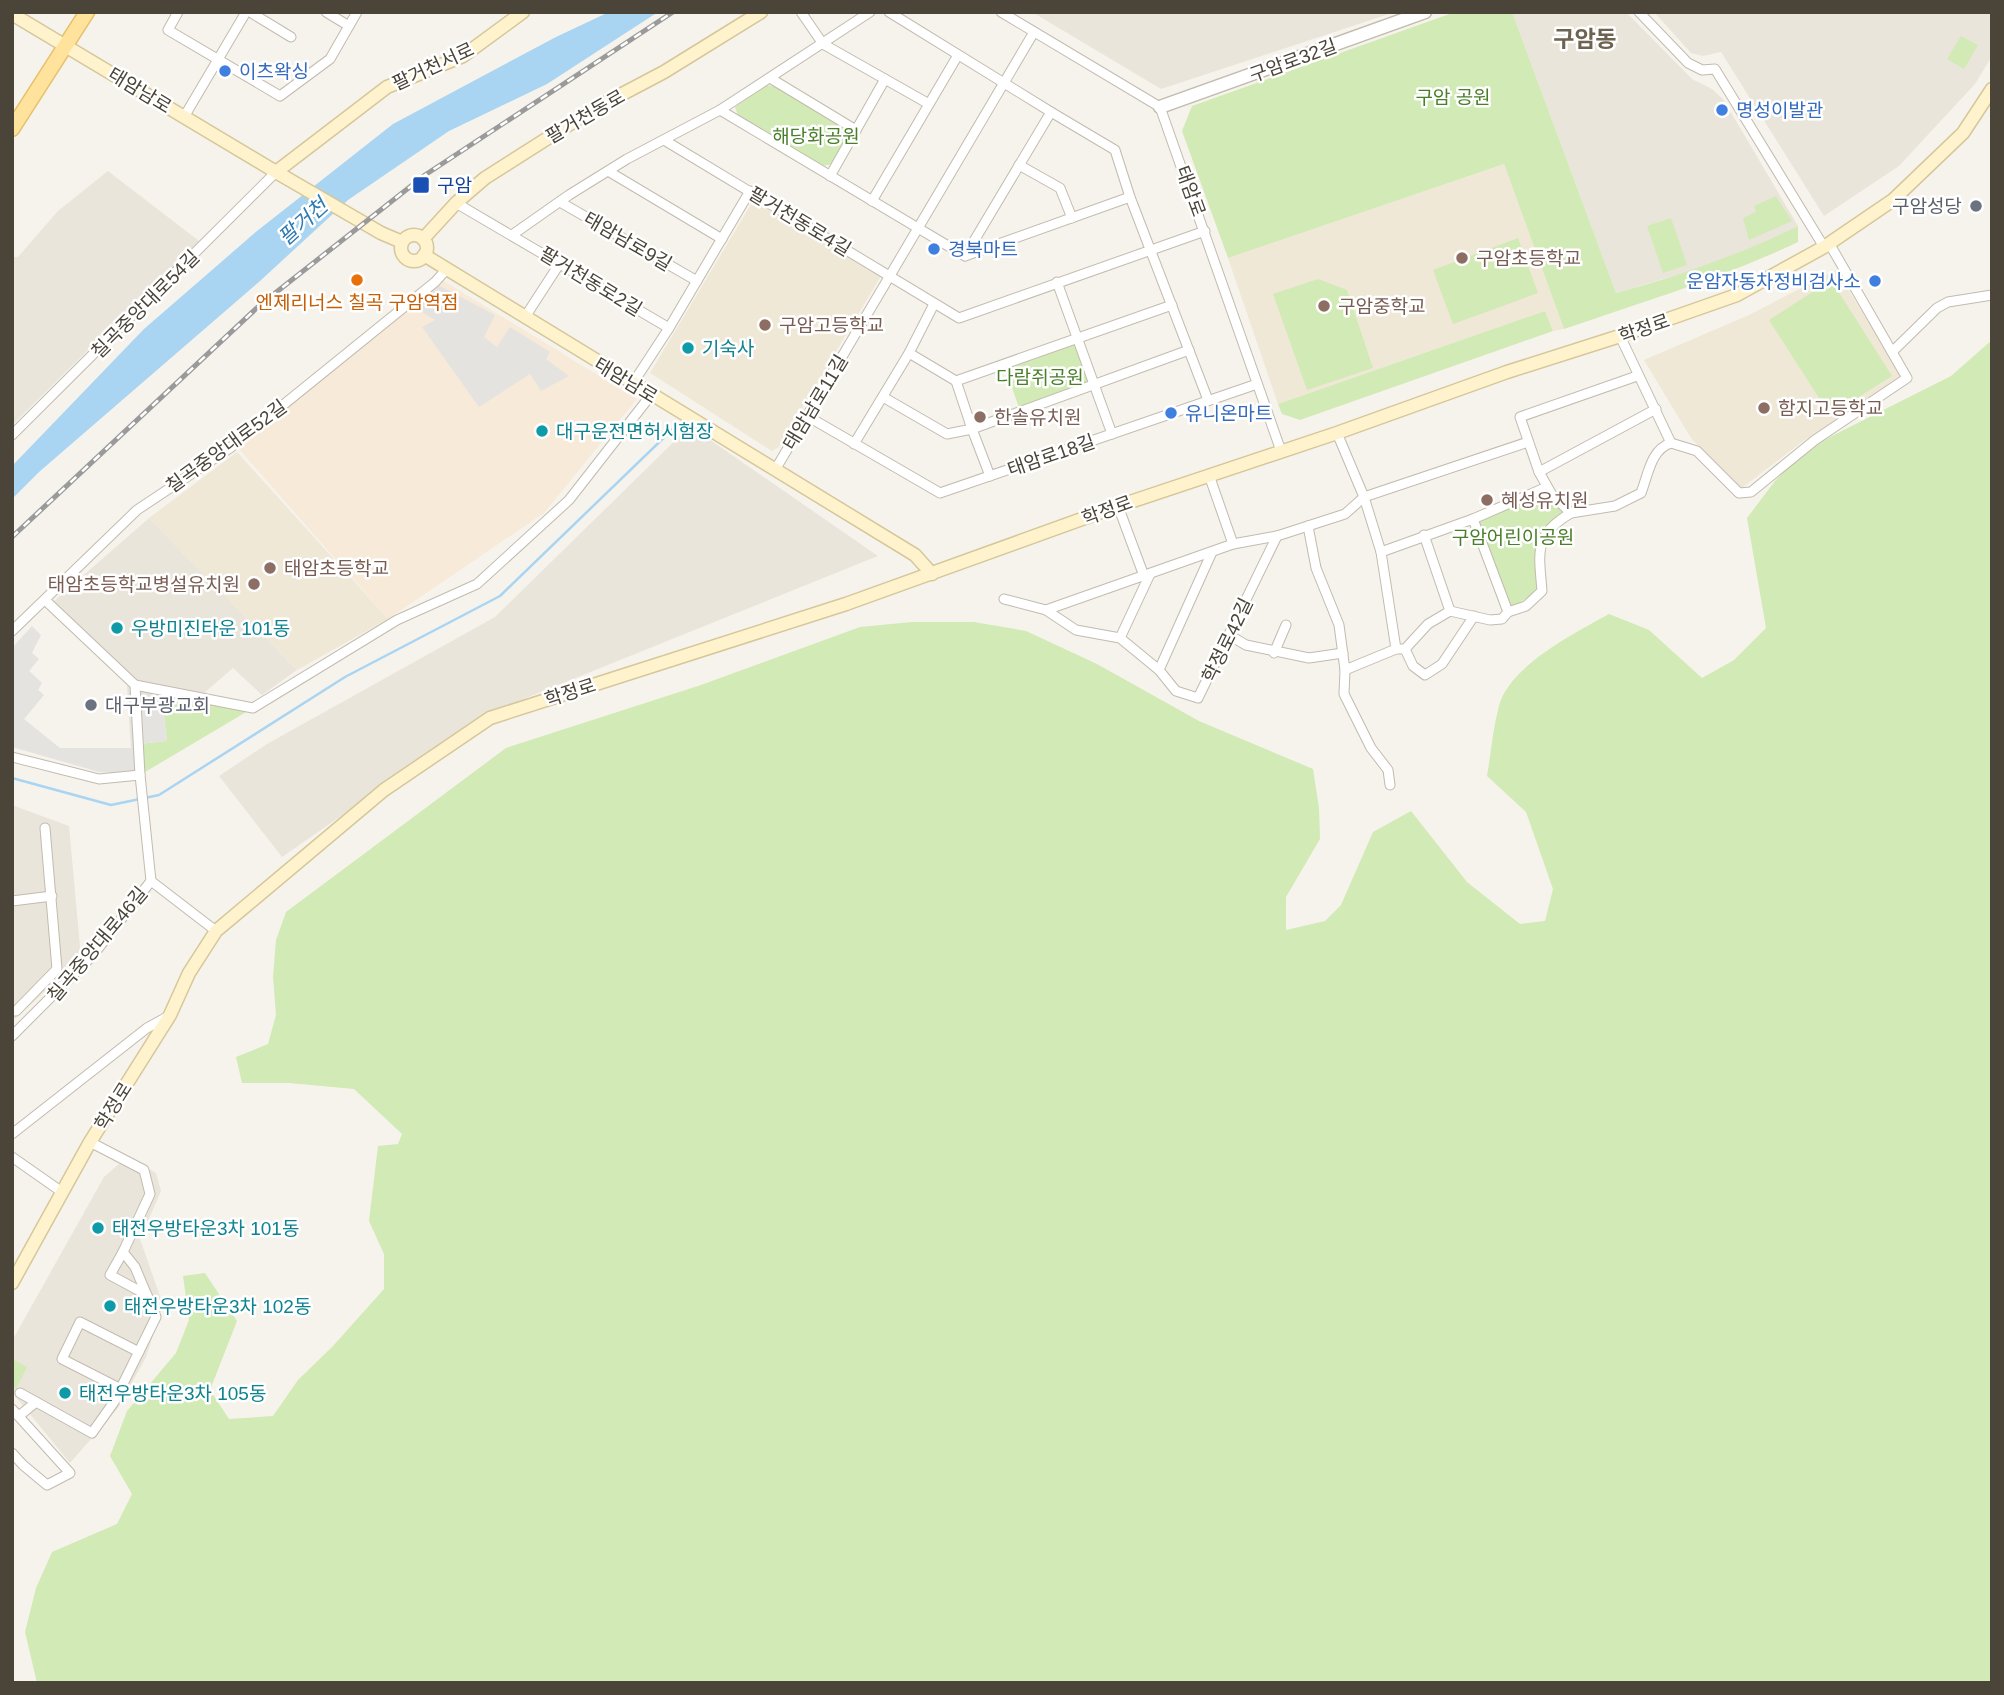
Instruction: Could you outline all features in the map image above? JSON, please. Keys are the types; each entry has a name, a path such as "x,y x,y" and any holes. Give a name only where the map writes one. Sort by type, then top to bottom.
{"main road":[{"path":"12,129 87,12"},
{"name":"팔거천서로","path":"281,174 387,87 463,56 523,12"},
{"name":"팔거천동로","path":"423,239 456,203 485,178 592,110 664,72 761,12"},
{"name":"태암남로","path":"14,14 381,233 402,242"},
{"name":"학정로","path":"12,1283 90,1142 170,1015 189,973 216,931 384,790 490,718 846,604 1118,506 1737,295 1827,245 1893,200 1963,133 1992,89"},
{"path":"412,234 423,239 427,247 424,255 418,260 409,260 401,251 402,242 412,234"},
{"name":"태암남로","path":"424,255 915,555 932,574"}],"street":[{"path":"178,12 168,30 281,96 330,59 357,12"},
{"path":"184,117 248,12 291,37"},
{"path":"326,12 349,26"},
{"path":"801,12 822,44 929,104"},
{"path":"608,171 720,110 870,12"},
{"path":"889,12 1115,150 1130,197 1208,400"},
{"path":"1001,12 1160,107"},
{"name":"구암로32길","path":"1160,107 1425,12"},
{"path":"1345,670 1401,649 1429,624 1450,611 1490,620 1502,619 1508,612 1526,606 1542,591 1539,547 1548,531 1571,513 1615,506 1641,494 1653,459 1661,446 1671,443 1697,451 1740,493 1751,492 1815,440 1908,378 1715,69 1702,71 1688,63 1639,12"},
{"name":"태암남로11길","path":"775,470 1034,32"},
{"path":"872,201 958,55"},
{"path":"770,78 856,130"},
{"path":"830,176 884,79"},
{"name":"태암로","path":"1160,107 1282,451"},
{"path":"720,110 965,256"},
{"path":"965,256 1051,112"},
{"name":"팔거천동로4길","path":"664,140 960,318 1205,231"},
{"path":"1019,165 1060,188 1072,218"},
{"path":"608,171 722,239"},
{"name":"팔거천동로2길","path":"512,235 608,171"},
{"name":"칠곡중앙대로54길","path":"12,435 281,174"},
{"path":"633,383 669,328 750,191"},
{"path":"965,256 1130,197"},
{"name":"태암남로9길","path":"560,202 697,281"},
{"name":"팔거천동로2길","path":"456,203 669,328"},
{"path":"525,317 560,263"},
{"name":"칠곡중앙대로52길","path":"12,630 137,510 230,448 435,282 446,270"},
{"path":"1057,282 1077,338"},
{"path":"1892,352 1937,308 1948,302 1992,295"},
{"path":"854,443 909,354 934,304"},
{"path":"909,354 956,382 1172,305"},
{"path":"1620,336 1671,443"},
{"name":"태암로18길","path":"1077,338 1112,434"},
{"path":"883,397 947,434 972,429 1189,350"},
{"path":"1571,513 1547,487 1539,472 1520,417 1637,376"},
{"name":"태암로18길","path":"956,382 990,476"},
{"name":"태암로18길","path":"807,416 940,493 1257,384"},
{"path":"45,600 135,685 253,708 397,620 477,584 569,500 651,395"},
{"path":"1539,472 1656,409"},
{"path":"1337,433 1364,497 1381,552 1401,649 1413,666 1425,676 1442,664 1474,616"},
{"path":"1004,599 1046,610 1233,544 1278,536 1345,514 1364,497 1528,442"},
{"path":"1209,475 1233,544"},
{"path":"1381,552 1473,519 1547,487"},
{"path":"1118,506 1147,575 1120,638"},
{"path":"1473,519 1508,612"},
{"path":"1307,526 1316,568 1339,625 1345,670 1344,694 1371,748 1388,770 1390,785"},
{"path":"1424,535 1450,611"},
{"name":"학정로42길","path":"1046,610 1076,630 1120,638 1159,670 1176,691 1198,698 1278,536"},
{"path":"1159,670 1212,552"},
{"path":"1274,653 1286,625"},
{"path":"1229,635 1246,645 1274,653 1309,658 1343,653"},
{"path":"135,685 150,881 216,931"},
{"path":"12,757 99,779 140,775"},
{"path":"12,1011 16,1011 57,969 45,828"},
{"name":"칠곡중앙대로46길","path":"12,1036 93,955 150,881"},
{"path":"12,901 51,897"},
{"path":"12,1134 147,1028 170,1015"},
{"path":"90,1142 144,1170 150,1194 110,1275 147,1296"},
{"path":"12,1157 62,1192"},
{"path":"20,1393 92,1433 114,1402 156,1317 135,1267 123,1252"},
{"path":"121,1389 62,1359 80,1322 139,1352"},
{"path":"12,1453 47,1485 70,1473 15,1412 36,1402"}],"shaded area":[{"path":"1032,12 1395,12 1161,89"},
{"path":"1512,12 1626,12 1692,79 1712,89 1723,99 1798,226 1703,267 1616,293"},
{"path":"1654,12 1992,12 1992,56 1975,84 1899,166 1824,216 1721,52 1703,56 1691,53"},
{"path":"1504,164 1564,329 1553,331 1545,311 1278,404 1228,258"},
{"path":"108,171 199,241 12,425 12,257 18,257 58,211"},
{"name":"구암고등학교","path":"753,201 881,276 779,447 772,451 650,373"},
{"name":"함지고등학교","path":"1836,270 1903,378 1802,442 1739,490 1691,438 1644,360 1749,315"},
{"name":"대구운전면허시험장","path":"442,280 637,399 544,513 388,619 239,449"},
{"path":"438,285 495,315 484,337 497,347 510,327 550,352 546,359 569,376 541,391 530,374 479,407 422,327 435,320 415,308"},
{"path":"690,426 878,556 489,713 282,857 219,776 267,744 495,617"},
{"name":"태암초등학교","path":"237,452 388,619 297,670 149,518"},
{"path":"149,518 297,670 262,695 233,668 204,693 138,681 53,602"},
{"path":"32,626 41,635 32,653 39,659 29,671 42,683 38,690 44,695 24,719 60,748 131,748 127,686 161,694 167,741 138,744 140,775 99,772 12,747 12,648"},
{"path":"12,805 69,826 81,958 16,1018 12,1018"},
{"path":"127,1157 156,1173 161,1191 140,1239 163,1305 146,1357 118,1408 70,1463 12,1392 12,1341 104,1177"}],"green space":[{"name":"구암 공원","path":"1455,12 1512,12 1616,293 1709,264 1798,226 1798,242 1711,278 1564,329 1504,164 1228,258 1182,131 1192,106"},
{"path":"1961,36 1978,45 1964,69 1947,59"},
{"name":"해당화공원","path":"765,85 774,86 843,126 848,136 832,164 823,166 738,116 735,107"},
{"path":"1776,196 1792,221 1749,240 1743,218 1756,212 1754,206"},
{"path":"1671,218 1687,265 1663,273 1647,226"},
{"path":"1518,238 1538,293 1453,324 1433,270"},
{"path":"1318,279 1347,290 1373,368 1307,390 1273,294"},
{"path":"1831,280 1892,376 1830,415 1769,320"},
{"path":"1545,311 1553,331 1300,420 1282,414 1278,404"},
{"path":"1992,340 1992,1683 37,1683 25,1632 36,1588 52,1552 117,1524 132,1494 110,1456 127,1411 176,1353 189,1320 183,1276 205,1273 237,1321 210,1390 229,1419 273,1416 298,1380 384,1289 384,1254 369,1221 378,1146 398,1144 402,1134 354,1089 289,1083 242,1083 236,1057 268,1044 276,1015 273,977 276,940 286,912 506,748 701,685 860,627 912,622 974,622 1026,631 1097,664 1199,721 1313,769 1320,839 1286,897 1286,930 1325,921 1341,905 1373,832 1411,811 1467,882 1520,924 1545,921 1553,889 1526,812 1487,776 1499,706 1505,691 1529,664 1545,652 1609,614 1649,630 1702,678 1734,660 1766,628 1747,518 1775,481 1808,448 1951,376"},
{"name":"다람쥐공원","path":"1074,343 1090,382 1019,408 1005,367"},
{"name":"구암어린이공원","path":"1545,492 1567,514 1539,547 1539,590 1510,609 1476,520"},
{"path":"161,691 253,708 140,775 138,744 167,741"},
{"path":"12,1359 27,1367 16,1389 12,1385"}],"water":[{"name":"팔거천","path":"609,12 658,12 547,84 449,131 348,200 260,281 39,472 12,499 12,466 144,329 257,231 393,124 556,37"}],"waterway":[{"path":"12,778 111,805 159,795 345,677 500,596 678,424"}],"railway":[{"path":"12,537 260,305 425,175 673,12"}],"place":[{"name":"이츠왁싱","path":"225,71"},
{"name":"명성이발관","path":"1722,110"},
{"name":"구암","path":"421,185"},
{"name":"구암성당","path":"1976,206"},
{"name":"경북마트","path":"934,249"},
{"name":"구암초등학교","path":"1462,258"},
{"name":"엔제리너스 칠곡 구암역점","path":"357,280"},
{"name":"운암자동차정비검사소","path":"1875,281"},
{"name":"구암중학교","path":"1324,306"},
{"name":"구암고등학교","path":"765,325"},
{"name":"기숙사","path":"688,348"},
{"name":"함지고등학교","path":"1764,408"},
{"name":"유니온마트","path":"1171,413"},
{"name":"한솔유치원","path":"980,417"},
{"name":"대구운전면허시험장","path":"542,431"},
{"name":"혜성유치원","path":"1487,500"},
{"name":"태암초등학교","path":"270,568"},
{"name":"태암초등학교병설유치원","path":"254,584"},
{"name":"우방미진타운 101동","path":"117,628"},
{"name":"대구부광교회","path":"91,705"},
{"name":"태전우방타운3차 101동","path":"98,1228"},
{"name":"태전우방타운3차 102동","path":"110,1306"},
{"name":"태전우방타운3차 105동","path":"65,1393"}],"district":[{"name":"구암동","path":"1585,39"}]}
